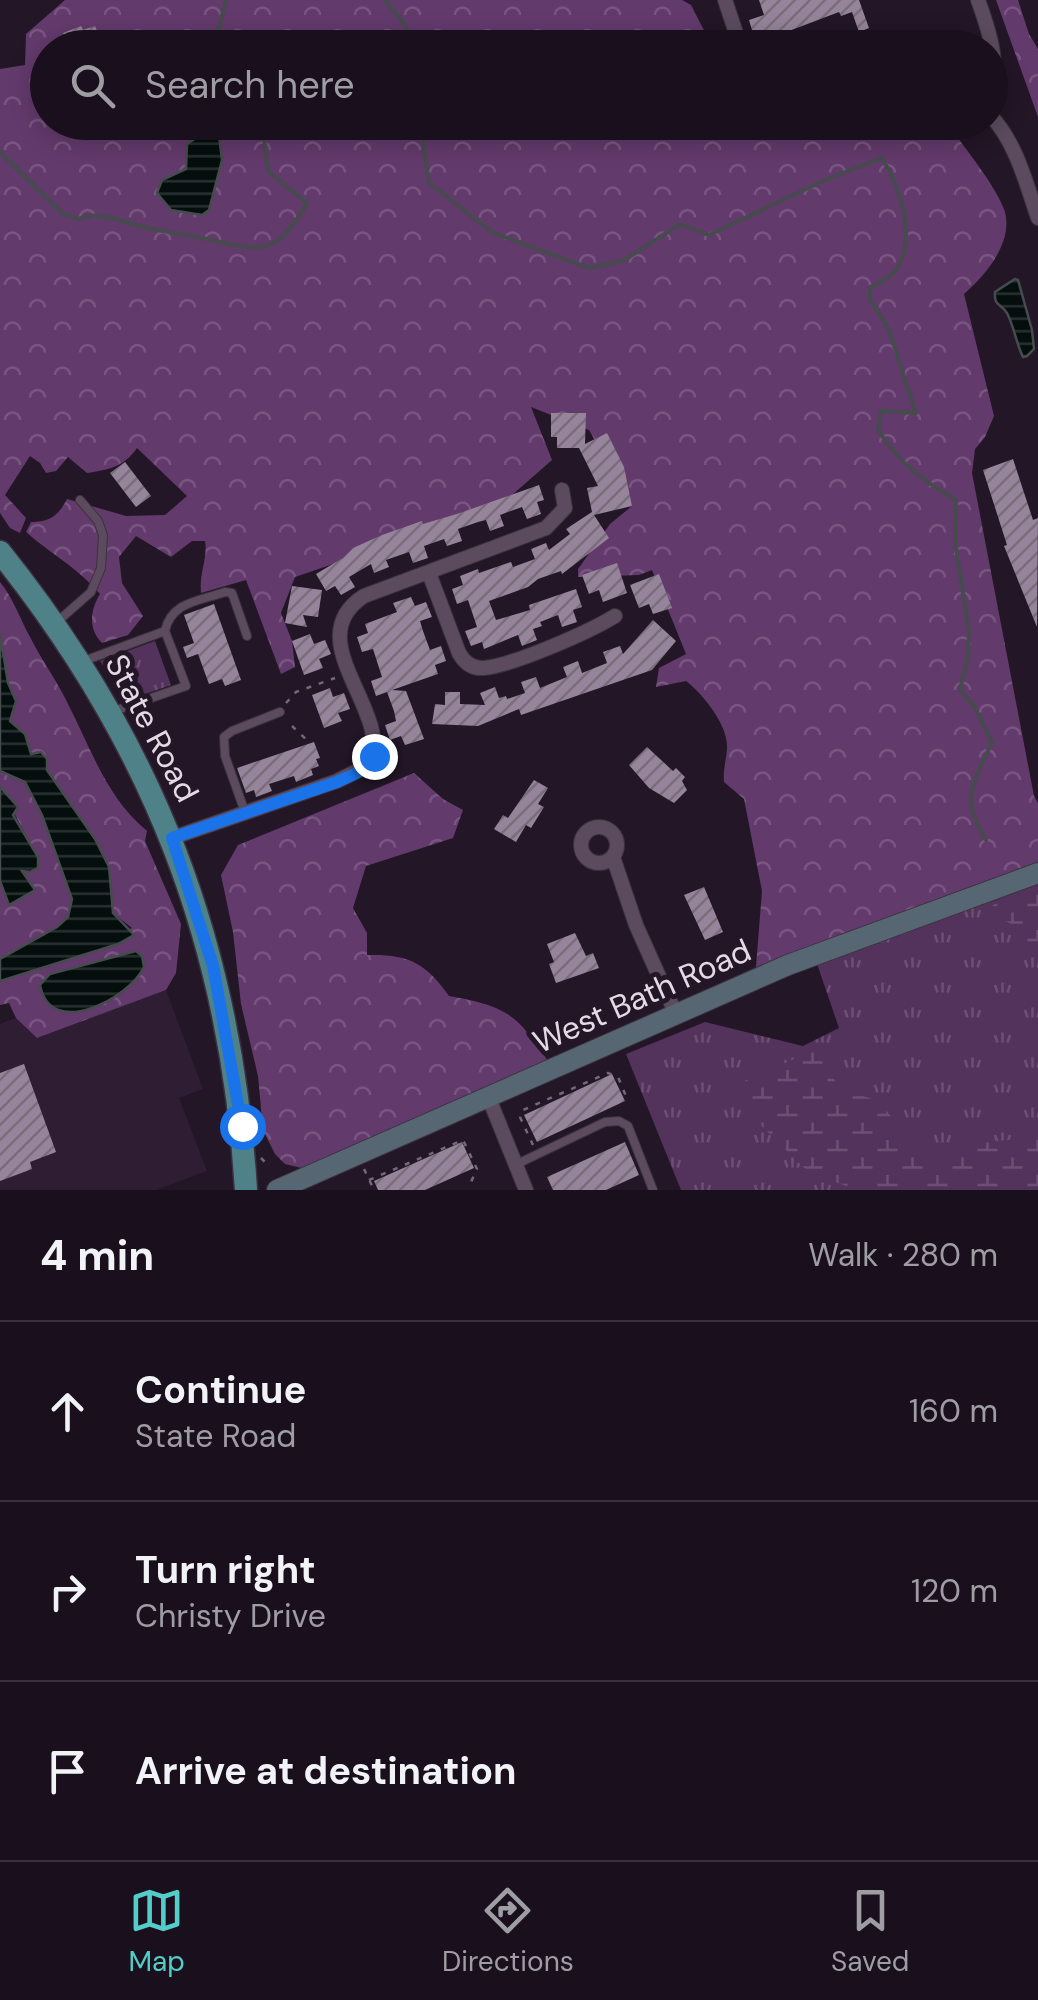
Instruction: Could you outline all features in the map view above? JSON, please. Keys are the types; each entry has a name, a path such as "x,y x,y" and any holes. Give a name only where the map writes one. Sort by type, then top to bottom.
{"main road":[{"name":"State Road","path":"0,552 81,662 111,712 172,838 202,925 223,1010 242,1126 246,1190"}],"street":[{"path":"725,0 736,30"},
{"path":"978,0 989,30"},
{"path":"1008,139 1038,218"},
{"path":"172,838 337,782 370,765 375,744 340,642 341,628 353,603 546,528 565,508 562,490"},
{"path":"430,573 459,653 472,666 483,668 524,655 592,630 615,616"},
{"path":"613,857 636,924 676,1012"},
{"name":"West Bath Road","path":"273,1176 488,1096 788,965 1038,873"},
{"path":"488,1096 526,1190"}],"lane":[{"path":"55,624 91,592 100,568 103,535 98,521 80,500"},
{"path":"111,712 186,686 165,631 168,616 174,610 232,593 247,636"},
{"path":"81,662 165,631"},
{"path":"245,813 225,756 224,737 282,708"},
{"path":"516,1164 605,1122 619,1121 628,1126 653,1190"}],"path":[{"path":"282,708 296,692 343,676"},
{"path":"292,726 311,744"},
{"path":"537,1154 520,1117 522,1110 608,1072 618,1077 628,1101"},
{"path":"369,1180 463,1140 477,1169 471,1182"},
{"path":"363,1166 374,1190"}],"shaded area":[{"path":"193,140 220,140 222,160 209,210 202,215 171,210 157,193 162,180 186,169 187,144"},
{"path":"1015,279 1032,330 1034,349 1023,357 1009,318 995,297 995,292"},
{"path":"0,634 8,683 16,701 10,721 25,734 31,754 41,752 47,759 47,770 95,839 109,867 113,913 134,935 118,944 0,981 0,959 57,927 68,917 72,899 42,815 25,782 0,771"},
{"path":"0,787 18,807 13,815 38,857 38,868 22,871 35,890 9,905 0,881"},
{"path":"136,951 142,956 144,967 123,991 107,1001 73,1012 58,1010 47,1001 40,985 50,974"},
{"path":"166,990 203,1089 179,1098 207,1171 156,1190 0,1190 0,1024 28,1013 38,1038"}],"green space":[{"path":"65,0 682,0 691,5 704,30 31,30"},
{"path":"996,0 1018,0 1038,49 1038,117 1008,30"},
{"path":"30,31 30,140 959,140 1005,212 1001,247 964,294 994,416 975,449 972,473 1038,803 1038,873 755,979 762,891 744,799 724,782 724,731 707,702 686,681 656,687 659,668 686,654 652,570 639,575 578,577 578,569 610,524 632,506 589,430 531,407 552,460 497,508 295,577 281,613 292,641 295,667 281,674 246,580 201,593 205,541 192,541 171,557 136,536 119,557 122,583 143,616 128,635 102,643 94,632 92,619 100,594 26,532 31,522 53,517 67,499 126,516 165,515 187,496 137,448 116,466 87,473 68,457 56,471 46,473 30,456 5,495 26,518 20,533 10,528 0,513 0,69 25,65 26,34"},
{"path":"0,582 111,789 147,831 145,841 181,924 176,973 166,990 37,1038 16,1018 9,1003 0,1005 0,981 64,962 132,928 113,913 109,867 95,839 47,770 31,754 25,734 10,721 16,701 8,683 0,634"},
{"path":"155,641 171,685 125,701 100,661"},
{"path":"0,771 24,782 42,815 72,899 68,917 57,927 0,959 0,881 35,890 22,870 38,857 0,787"},
{"path":"414,773 443,799 463,810 453,838 366,866 353,908 367,933 367,955 414,962 432,975 449,996 511,1016 552,1067 318,1172 285,1164 263,1130 258,1076 241,1004 233,932 221,875 238,845"},
{"path":"1038,872 1038,1190 681,1190 626,1054 705,1022 803,1046 839,1028 814,955"},
{"path":"1038,890 1038,962 1016,926 995,916 993,905"},
{"path":"815,1050 843,1089 879,1103 903,1139 931,1158 1038,1133 1038,1190 858,1190 803,1167 747,1111 747,1093 742,1082"}],"building":[{"path":"759,0 859,0 869,28 858,30 852,12 841,16 839,12 792,30 752,30 749,20 764,15"},
{"path":"551,413 586,413 585,444 607,433 624,467 632,506 594,515 609,538 562,574 561,571 538,579 528,587 489,601 496,620 576,589 582,607 573,610 577,622 562,627 558,615 540,622 542,626 533,629 537,640 522,646 518,635 484,649 482,642 471,646 465,631 477,627 468,600 457,604 452,589 463,585 460,576 535,559 531,549 546,543 549,550 570,534 566,529 592,512 587,488 598,486 579,448 557,448 557,437 551,437"},
{"path":"1013,459 1033,520 1038,518 1037,627 1004,546 1007,545 983,470"},
{"path":"125,462 151,496 136,507 110,473"},
{"path":"539,485 544,500 537,502 541,514 527,519 522,507 500,515 504,526 490,531 486,520 458,529 462,541 447,546 444,539 424,546 428,558 413,563 409,552 386,560 389,567 374,573 371,564 349,577 355,587 341,595 335,586 326,591 316,574 353,548 382,535"},
{"path":"617,563 627,593 603,602 599,590 589,594 582,575"},
{"path":"659,574 672,608 653,614 649,604 639,608 630,585"},
{"path":"292,586 322,590 318,617 303,615 307,627 285,623"},
{"path":"411,597 415,606 426,602 432,617 420,621 423,631 430,650 441,646 446,661 435,665 438,674 392,690 406,691 424,739 405,745 401,736 390,740 385,725 396,721 394,711 387,692 376,696 371,681 382,677 373,649 362,652 357,637 368,633 365,624 397,612 393,603"},
{"path":"214,604 241,680 225,686 222,679 209,684 198,654 187,658 183,647 194,643 184,615"},
{"path":"653,620 676,641 652,670 521,715 519,709 478,726 432,724 435,704 445,705 445,692 460,692 460,704 485,705 480,693 495,687 499,698 507,699 525,693 521,682 536,677 540,688 567,677 563,667 578,661 582,673 607,663 603,652 620,646 623,654"},
{"path":"310,634 314,644 325,640 331,654 319,659 323,668 304,675 292,641"},
{"path":"330,688 333,697 344,693 350,709 338,713 342,721 324,728 312,695"},
{"path":"314,742 320,758 316,759 319,766 311,769 313,775 296,782 294,776 269,784 272,791 256,797 254,790 246,793 237,768"},
{"path":"647,747 685,777 682,781 687,790 674,803 649,788 629,765"},
{"path":"534,780 548,788 538,804 544,807 516,842 494,829 503,815 508,818"},
{"path":"704,887 723,932 705,940 684,895"},
{"path":"575,933 586,956 593,953 599,968 556,983 547,944"},
{"path":"24,1064 56,1152 30,1162 32,1169 0,1181 0,1073"},
{"path":"612,1074 625,1101 537,1142 524,1115"},
{"path":"462,1142 474,1168 425,1190 378,1190 374,1181"},
{"path":"625,1142 639,1175 606,1190 553,1190 547,1177"}],"waterway":[{"path":"218,30 226,0"},
{"path":"385,0 407,30"},
{"path":"0,152 63,214 79,219 105,217 238,246 263,247 285,235 307,203 268,171 264,140"},
{"path":"423,140 429,183 493,233 589,268 623,261 680,224 709,235 825,180 882,158 899,195 906,236 898,268 870,288 870,299 889,330 916,413 881,411 878,430 912,470 956,500 955,541 969,632 968,658 960,689 975,708 992,742 975,780 971,801 986,840"}],"route":[{"path":"242,1126 213,966 172,838 337,782 370,765 374,756"}]}
